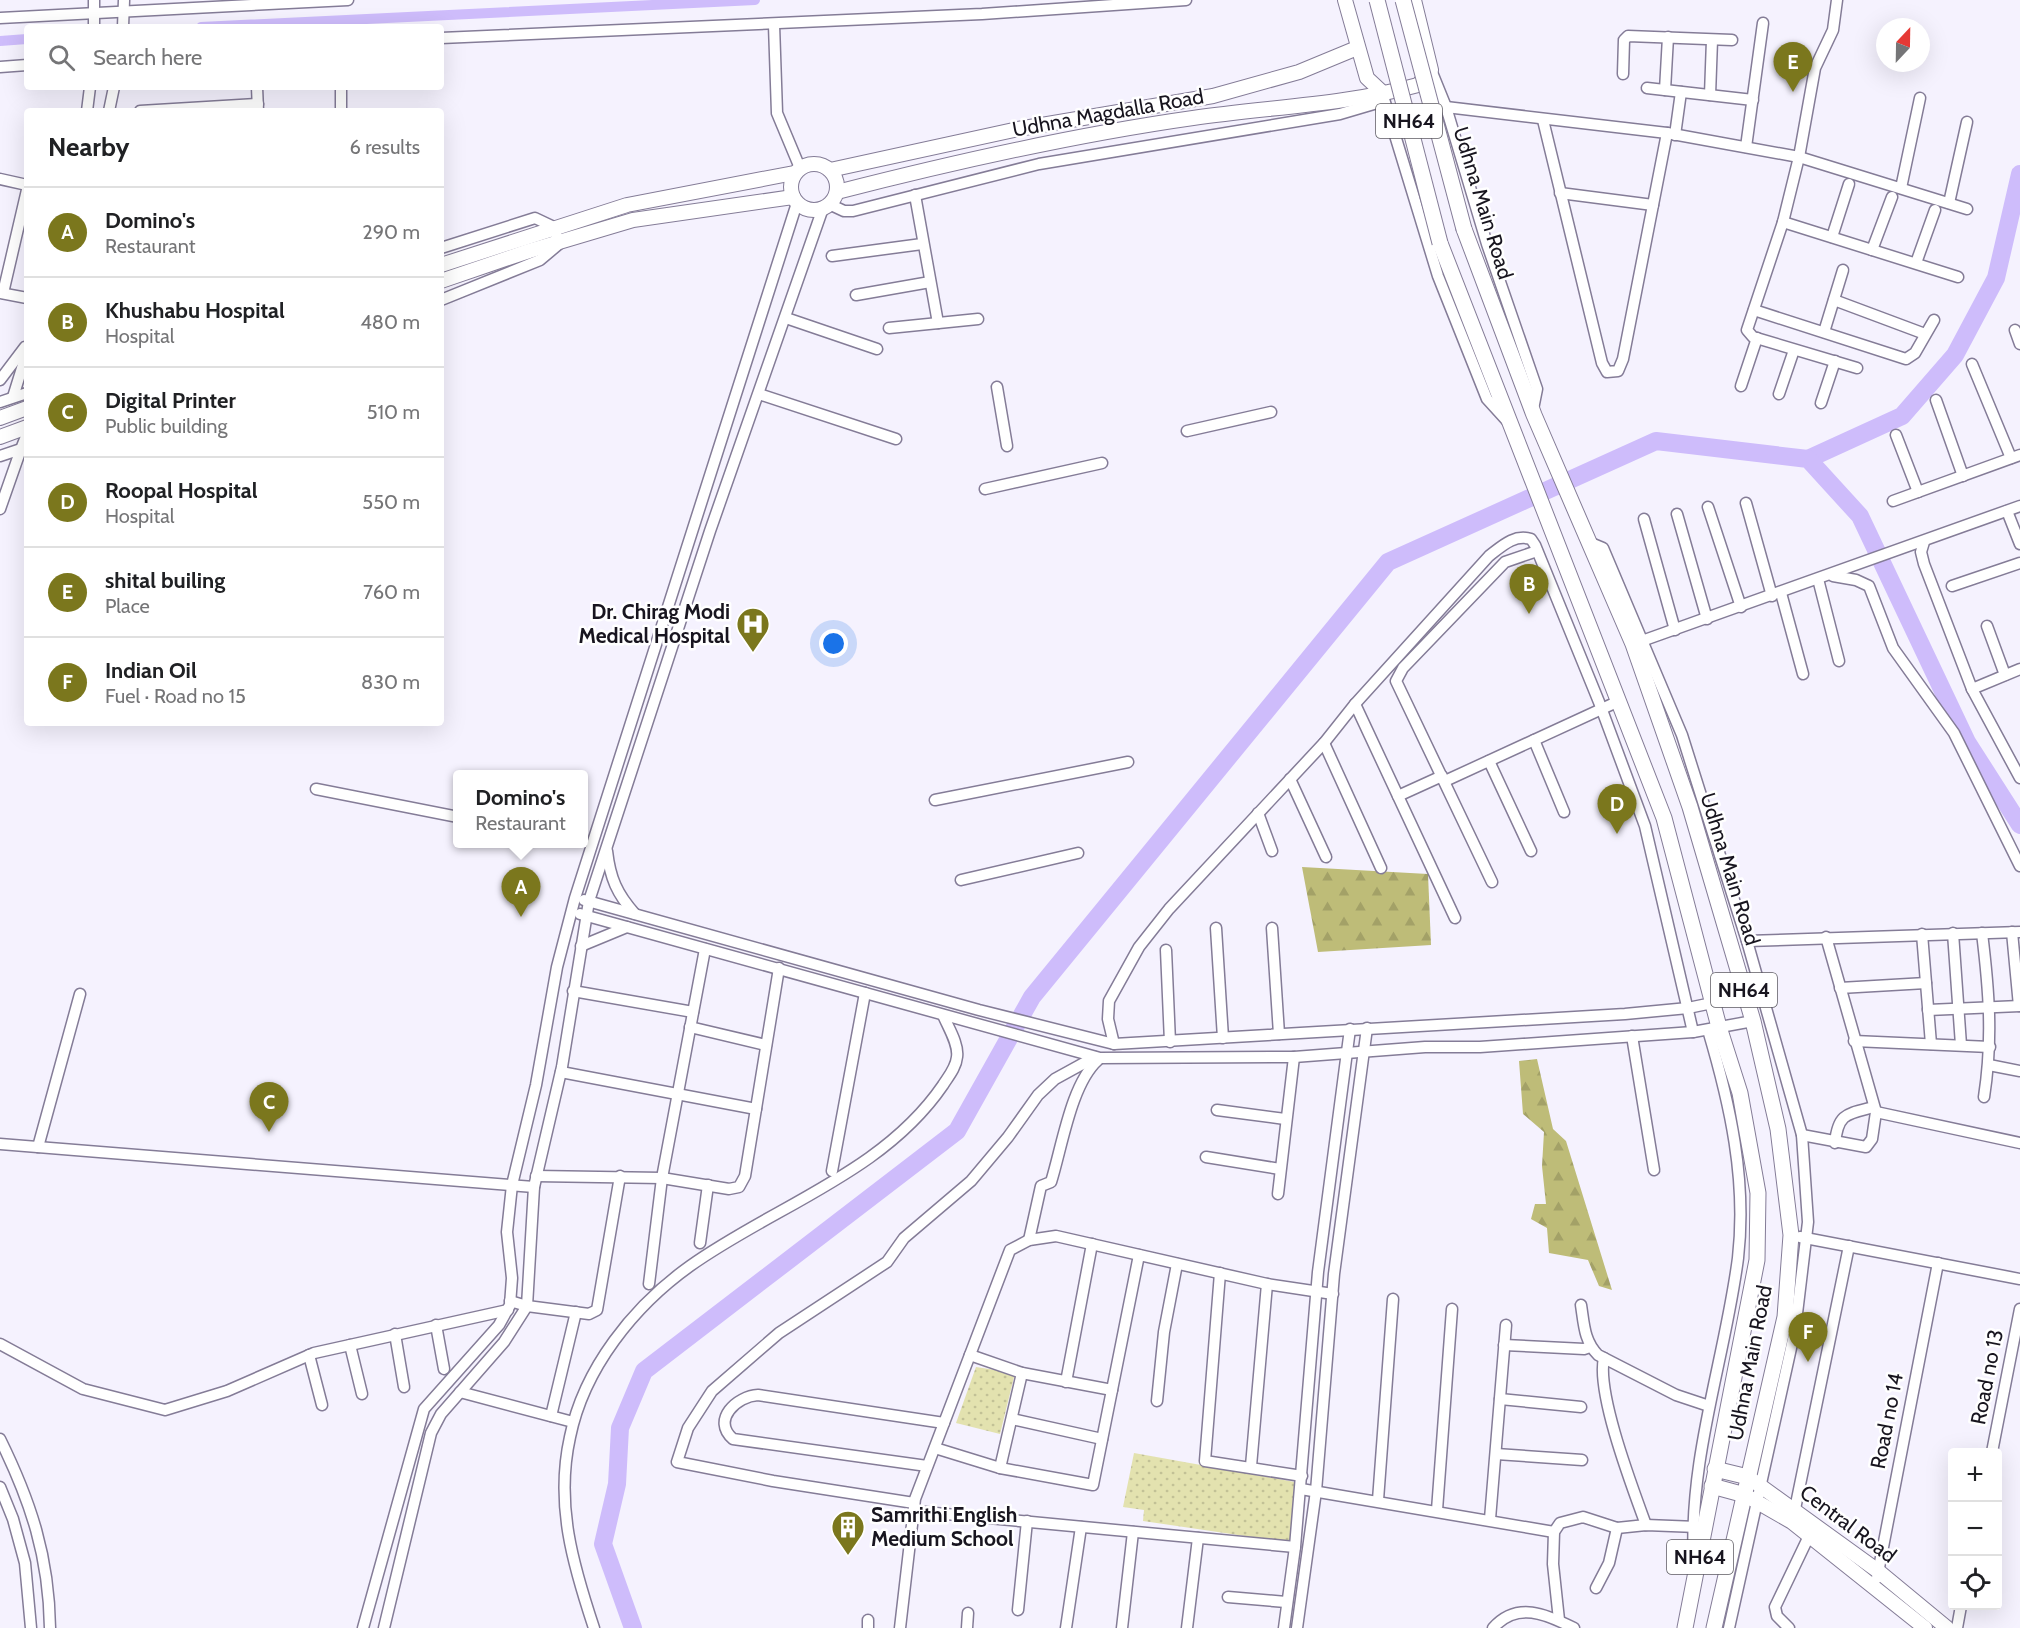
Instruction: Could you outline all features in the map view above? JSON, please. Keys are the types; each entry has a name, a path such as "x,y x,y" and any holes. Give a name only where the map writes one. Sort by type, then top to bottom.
{"highway":[{"name":"NH64","path":"1377,0 1440,243 1508,423 1553,528 1664,818 1713,1003 1714,1029 1740,1093 1758,1193 1757,1260 1712,1486 1698,1527 1695,1586 1685,1628"},
{"name":"Udhna Main Road","path":"1404,0 1464,229 1533,412 1638,642 1690,807 1753,1021 1778,1129 1799,1237 1751,1498 1714,1628"},
{"name":"Central Road","path":"1715,1469 1754,1481"},
{"path":"1712,1486 1751,1498"}],"main road":[{"path":"1345,0 1367,78 1385,95"},
{"path":"1414,0 1431,70"},
{"path":"444,264 627,205 797,170 815,163 830,170 1018,129 1213,96 1299,72 1357,48"},
{"name":"Udhna Magdalla Road","path":"444,280 529,251 559,244 633,220 795,200 809,210 830,202 1035,145 1194,118 1385,95 1418,85 1431,70"},
{"path":"795,200 790,189 797,170"},
{"path":"830,170 837,184 830,202"},
{"path":"0,418 24,409"},
{"path":"0,437 24,428"},
{"name":"Central Road","path":"1754,1481 1878,1571 1947,1628"},
{"name":"Central Road","path":"1751,1498 1809,1536 1925,1628"}],"street":[{"path":"0,18 94,6 348,0"},
{"path":"444,38 774,25 1186,0"},
{"path":"1837,0 1833,30 1815,69 1799,157 1783,222 1748,333 1756,338 1857,368"},
{"path":"123,24 124,5"},
{"path":"94,6 94,24"},
{"path":"1746,147 1763,22"},
{"path":"774,25 777,113 797,170"},
{"path":"1623,74 1625,37 1732,40"},
{"path":"1665,90 1668,37"},
{"path":"1710,95 1712,40"},
{"path":"0,67 24,65"},
{"path":"1431,70 1446,107 1487,244 1537,389 1533,412"},
{"path":"1647,88 1753,100"},
{"path":"87,108 90,90"},
{"path":"110,108 113,90"},
{"path":"257,90 258,108"},
{"path":"341,90 341,108"},
{"path":"1543,120 1602,363 1607,372 1618,372 1623,359 1653,205 1681,92"},
{"path":"384,1628 431,1433 441,1414 504,1342 527,1306 535,1181 561,1072 589,901 710,531 830,202 844,211 853,211 1039,164 1340,114 1385,95 1438,276 1487,399 1508,423"},
{"path":"1901,188 1920,98"},
{"path":"1446,107 1671,134 1799,157 1966,209"},
{"path":"1949,203 1967,122"},
{"path":"0,179 24,184"},
{"path":"1832,237 1849,184"},
{"path":"1560,193 1653,205"},
{"path":"915,195 938,323"},
{"path":"1872,250 1892,196"},
{"path":"588,842 795,200"},
{"path":"24,202 2,293 24,297"},
{"path":"1916,263 1935,210"},
{"path":"444,247 535,218 554,227 559,244 540,260 444,299"},
{"path":"1783,222 1958,277"},
{"path":"832,256 922,244"},
{"path":"1824,332 1843,270"},
{"path":"856,295 930,282"},
{"path":"1834,300 1925,334"},
{"path":"1754,310 1906,358 1915,353 1934,320"},
{"path":"786,318 877,349"},
{"path":"889,328 978,319"},
{"path":"2014,330 2020,344"},
{"path":"1741,386 1756,338"},
{"path":"0,380 24,349"},
{"path":"1779,394 1794,350"},
{"path":"1821,403 1835,361"},
{"path":"13,397 24,362"},
{"path":"1893,501 2015,457 1972,364"},
{"path":"997,387 1006,446"},
{"path":"0,402 24,394"},
{"path":"759,394 896,439"},
{"path":"1936,400 1963,476"},
{"path":"1187,431 1271,412"},
{"path":"1896,435 1918,492"},
{"path":"0,456 24,448"},
{"path":"0,509 24,448"},
{"path":"985,489 1102,463"},
{"path":"1746,503 1803,674"},
{"path":"2020,506 1638,642 1682,735 1748,941 1802,1135 1808,1222 1799,1237 2020,1279"},
{"path":"1708,507 1741,607"},
{"path":"2007,511 2020,544"},
{"path":"1677,514 1707,619"},
{"path":"1644,519 1676,630"},
{"path":"1114,1044 1108,1019 1109,1001 1139,947 1169,909 1324,743 1355,704 1489,556 1509,540 1523,536 1532,539 1537,550 1601,708 1645,826 1693,1032"},
{"path":"1920,543 1923,564 1972,689 2020,778"},
{"path":"1492,882 1397,687 1398,674 1505,562 1537,550"},
{"path":"1952,586 2020,563"},
{"path":"1824,577 1839,661"},
{"path":"1824,577 1856,580 1869,586 1893,648 1954,733 2020,867"},
{"path":"1987,626 2005,675"},
{"path":"1972,689 2020,669"},
{"path":"1398,796 1489,761 1619,701"},
{"path":"1355,704 1455,918"},
{"path":"1534,740 1564,812"},
{"path":"1324,743 1381,868"},
{"path":"1489,761 1531,852"},
{"path":"935,801 1128,762"},
{"path":"1290,779 1326,857"},
{"path":"316,789 453,816"},
{"path":"1258,813 1272,851"},
{"path":"363,1628 424,1409 499,1325 509,1305 512,1278 507,1232 512,1185 536,1085 557,967 587,848"},
{"path":"606,848 613,883 635,914"},
{"path":"961,880 1078,853"},
{"path":"575,898 979,1010 1090,1040 1114,1044 1625,1014 1688,1008 1746,996"},
{"path":"572,911 1093,1056 1294,1057 1693,1032 1753,1021"},
{"path":"580,946 627,927"},
{"path":"1216,928 1223,1038"},
{"path":"1272,928 1279,1035"},
{"path":"1748,941 2016,932 2019,1006 1928,1010"},
{"path":"1953,933 1961,1045"},
{"path":"1982,933 1991,1007 1989,1065 1984,1097"},
{"path":"1922,934 1931,1044"},
{"path":"1802,1135 1860,1148 1868,1146 1875,1109 1826,937"},
{"path":"649,1284 662,1178 705,949"},
{"path":"1166,950 1170,1042"},
{"path":"0,1144 512,1185 535,1181 620,1176 662,1178 735,1188 743,1182 779,968"},
{"path":"1840,988 1926,983"},
{"path":"573,991 693,1012"},
{"path":"832,1171 865,993"},
{"path":"38,1147 80,994"},
{"path":"594,1628 576,1573 567,1533 566,1463 573,1422 588,1386 611,1346 645,1303 690,1266 832,1183 903,1132 925,1110 957,1060 955,1044 943,1015"},
{"path":"690,1028 766,1045"},
{"path":"1297,1628 1316,1491 1333,1294 1367,1028"},
{"path":"1284,1628 1302,1476 1316,1293 1350,1029"},
{"path":"1558,1620 1553,1564 1554,1532 1560,1523 1583,1517 1617,1528 1646,1525 1698,1527 1709,1406 1730,1310 1738,1255 1737,1155 1729,1101 1714,1029"},
{"path":"1632,1036 1653,1170"},
{"path":"1854,1041 1990,1047"},
{"path":"1029,1240 1041,1186 1051,1182 1080,1085 1093,1056"},
{"path":"1093,1056 1055,1079 1038,1095 1008,1137 971,1181 904,1238 887,1262 779,1333 712,1391 688,1428 678,1453 677,1462 914,1507 1081,1527 1295,1547"},
{"path":"1278,1194 1294,1057"},
{"path":"1989,1065 2020,1071"},
{"path":"561,1072 756,1109"},
{"path":"1835,1143 1837,1125 1841,1119 1875,1109 2020,1143"},
{"path":"1217,1110 1286,1119"},
{"path":"1206,1157 1280,1169"},
{"path":"0,1344 83,1389 165,1410 227,1391 309,1355 509,1305 589,1314 597,1310 600,1304 620,1176"},
{"path":"700,1243 708,1185"},
{"path":"900,1628 914,1507 927,1466 1010,1250 1029,1240 1056,1236 1267,1284 1333,1294"},
{"path":"1066,1382 1092,1244"},
{"path":"1795,1509 1849,1246"},
{"path":"934,1448 1000,1468 1093,1485 1139,1255"},
{"path":"1158,1401 1164,1332 1177,1263"},
{"name":"Road no 14","path":"1875,1587 1938,1263"},
{"path":"1220,1273 1205,1461 1251,1466 1302,1476"},
{"path":"1251,1466 1267,1284"},
{"path":"1378,1500 1393,1299"},
{"path":"1581,1305 1590,1347 1604,1358 1676,1395 1709,1406"},
{"path":"1437,1510 1452,1309"},
{"name":"Road no 13","path":"1993,1448 2020,1309"},
{"path":"551,1416 576,1312"},
{"path":"436,1325 444,1369"},
{"path":"1490,1519 1506,1325"},
{"path":"395,1334 404,1387"},
{"path":"1504,1344 1584,1349 1590,1347"},
{"path":"350,1345 362,1394"},
{"path":"309,1355 322,1405"},
{"path":"970,1355 1022,1373 1112,1389"},
{"path":"1604,1358 1602,1374 1619,1449 1646,1525"},
{"path":"1000,1468 1022,1373"},
{"path":"460,1392 573,1422"},
{"path":"927,1466 733,1439 725,1429 725,1420 729,1408 736,1401 747,1395 758,1395 944,1423"},
{"path":"1500,1399 1581,1407"},
{"path":"1012,1419 1102,1439"},
{"path":"0,1439 24,1487 39,1532 50,1594 50,1628"},
{"path":"1496,1454 1582,1460"},
{"path":"0,1487 13,1519 25,1563 31,1628"},
{"path":"1300,1489 1378,1500 1554,1532"},
{"path":"1730,1628 1751,1498"},
{"path":"1018,1610 1027,1521"},
{"path":"1066,1628 1081,1527"},
{"path":"1596,1588 1609,1563 1617,1528"},
{"path":"1122,1628 1133,1532"},
{"path":"1788,1628 1777,1616 1776,1603 1809,1536"},
{"path":"1187,1628 1198,1538"},
{"path":"1228,1597 1286,1602"},
{"path":"1957,1628 1960,1610"},
{"path":"967,1628 968,1612"},
{"path":"1493,1628 1500,1620 1516,1612 1542,1613 1574,1628"}],"green space":[{"path":"1302,867 1428,874 1431,945 1318,952"},
{"path":"1537,1059 1553,1129 1566,1141 1612,1290 1599,1286 1588,1260 1549,1253 1547,1228 1531,1219 1535,1204 1546,1204 1542,1166 1544,1132 1523,1114 1519,1061"},
{"path":"976,1367 1015,1373 1000,1434 956,1423"},
{"path":"1134,1453 1295,1482 1293,1543 1143,1521 1144,1510 1123,1507"}],"waterway":[{"path":"263,24 755,0"},
{"path":"0,41 24,39"},
{"path":"1808,459 1902,416 1955,355 1996,278 2020,174"},
{"path":"633,1628 603,1544 617,1484 620,1428 644,1371 957,1131 1032,997 1388,562 1656,441 1808,459 1860,516 1967,742 2020,825"}],"place":[{"name":"shital builing","path":"1793,92"},
{"name":"Khushabu Hospital","path":"1529,614"},
{"name":"Dr. Chirag Modi Medical Hospital","path":"753,653"},
{"name":"Roopal Hospital","path":"1617,834"},
{"name":"Domino's","path":"521,917"},
{"name":"Digital Printer","path":"269,1132"},
{"name":"Indian Oil","path":"1808,1362"},
{"name":"Samrithi English Medium School","path":"848,1556"}]}
